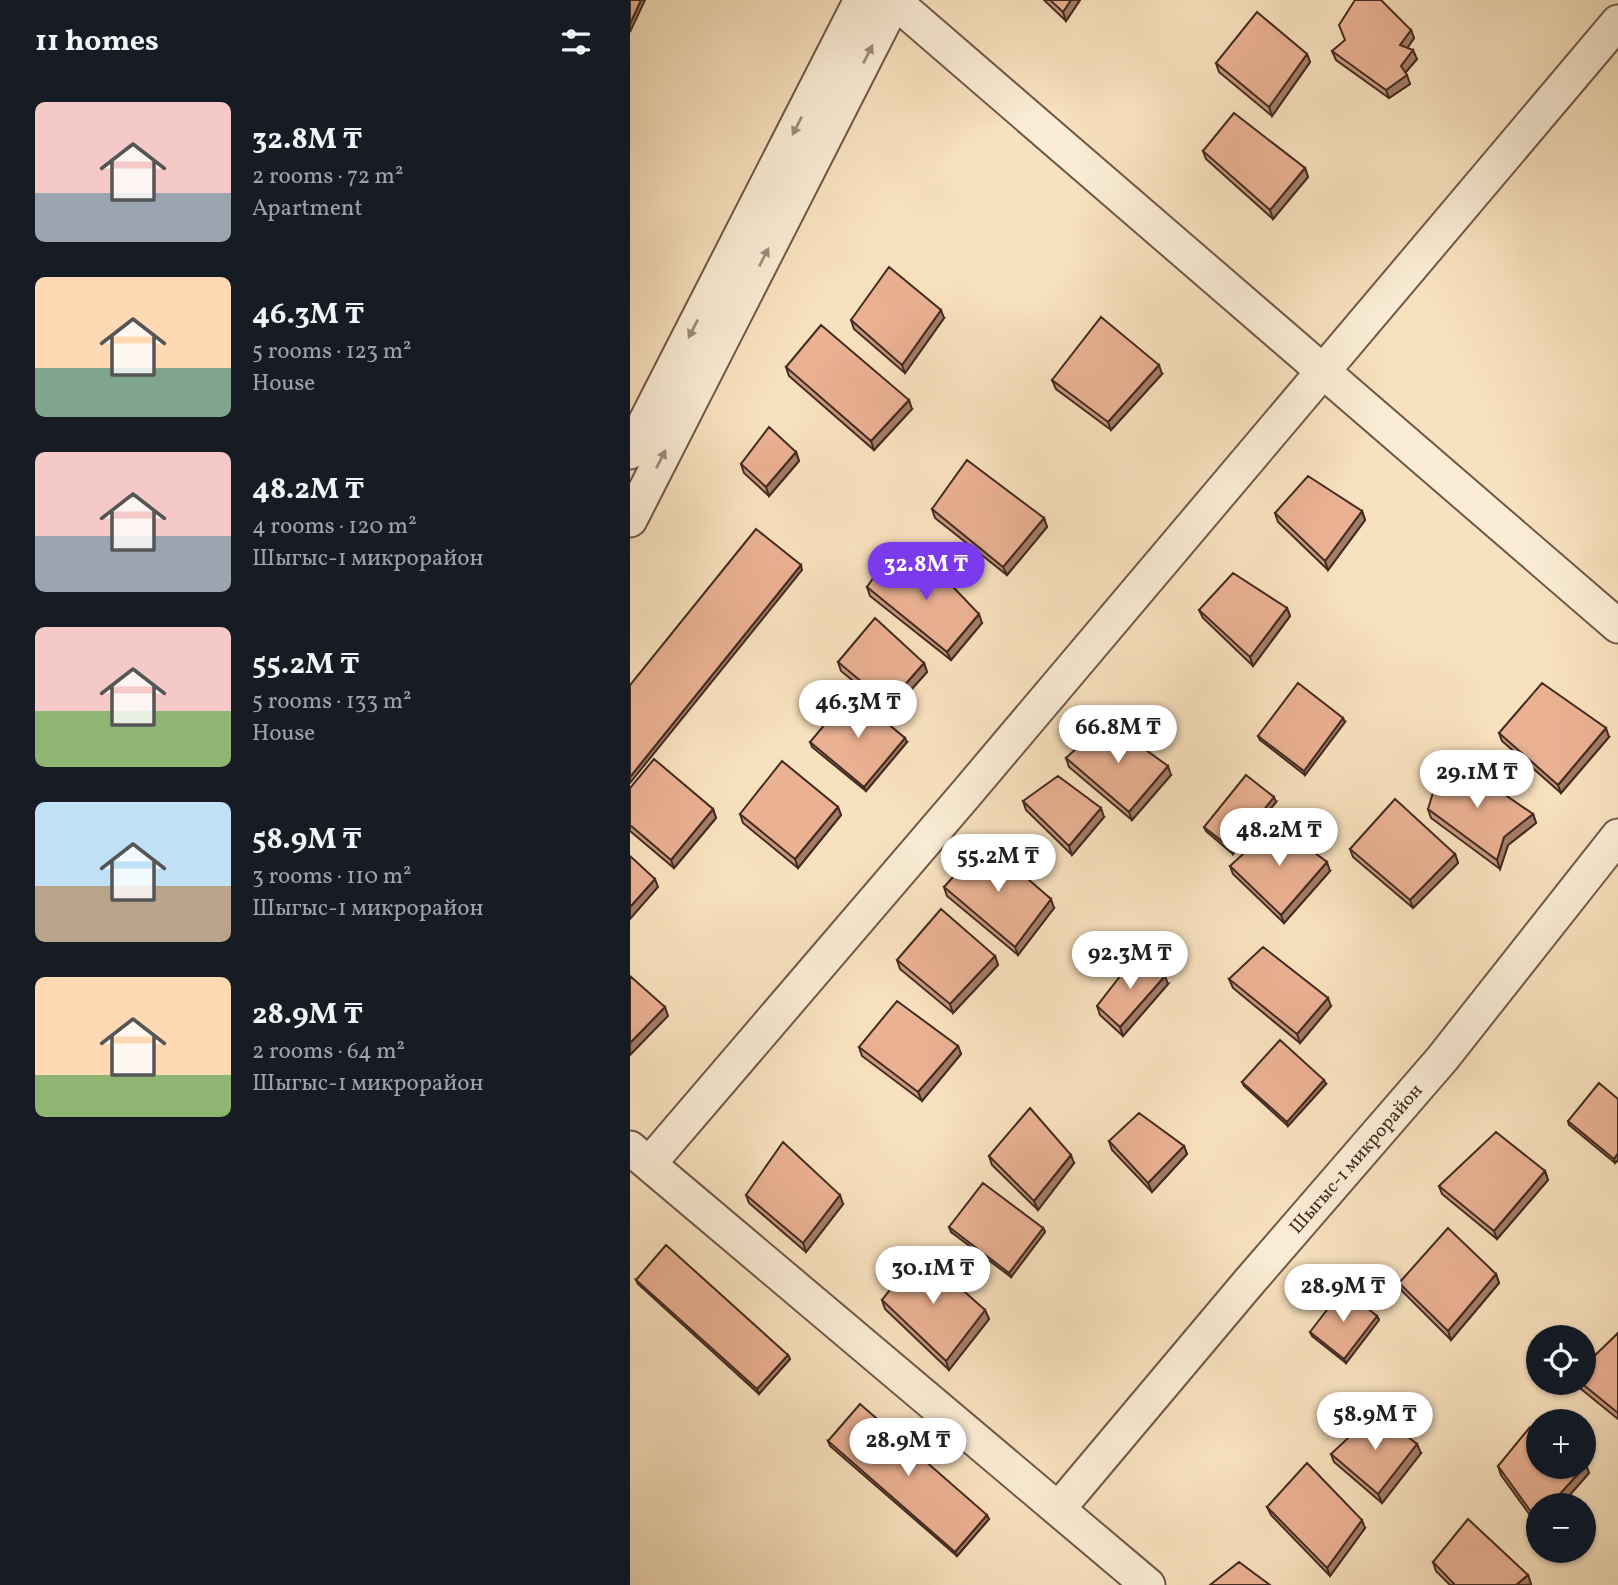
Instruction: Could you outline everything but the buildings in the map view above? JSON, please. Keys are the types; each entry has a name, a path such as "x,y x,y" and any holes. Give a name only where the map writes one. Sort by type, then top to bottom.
{"street":[{"path":"630,452 861,0"},
{"path":"630,520 894,0 1618,626"},
{"path":"1148,1585 639,1156 974,784 1618,22"},
{"name":"Шыгыс-1 микрорайон","path":"1059,1508 1240,1292 1441,1059 1618,835"}]}
